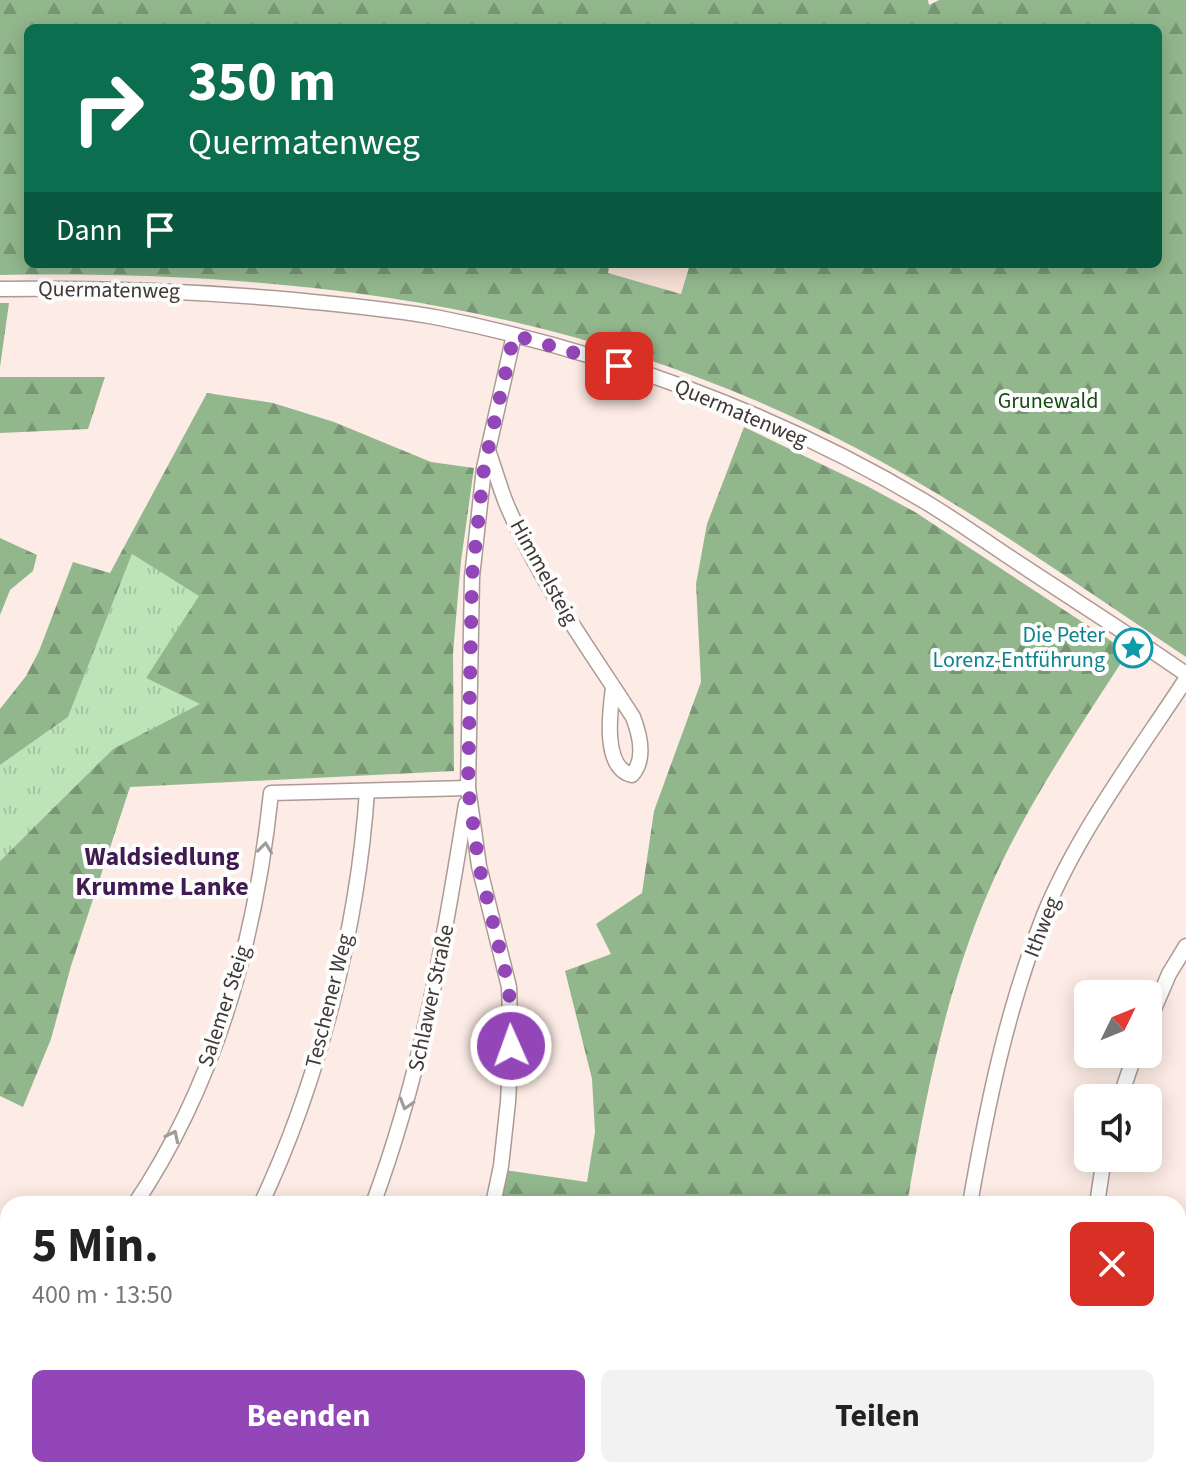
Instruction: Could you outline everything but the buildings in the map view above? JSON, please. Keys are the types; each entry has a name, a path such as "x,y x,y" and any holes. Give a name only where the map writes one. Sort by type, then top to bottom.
{"street":[{"name":"Quermatenweg","path":"0,289 188,291 326,303 438,318 593,357 749,414 826,449 923,500 1186,676"},
{"path":"495,1196 508,1102 511,1046 509,987 479,866 468,788 472,577 488,449 514,335"},
{"name":"Himmelsteig","path":"488,449 519,530 564,611 633,717 638,729 640,757 632,775 618,768 612,746 608,725 613,688"},
{"name":"Ithweg","path":"971,1196 993,1078 1044,915 1084,837 1186,676"},
{"path":"367,791 468,788"},
{"name":"Schlawer Straße","path":"376,1196 418,1063 446,933 468,788"},
{"name":"Salemer Steig","path":"140,1196 174,1137 222,1023 241,963 254,905 271,793 367,791"},
{"name":"Teschener Weg","path":"265,1196 286,1149 339,974 365,834 367,791"},
{"path":"1162,990 1186,946"},
{"path":"1098,1196 1102,1172"}],"shaded area":[{"path":"609,268 689,268 681,294 608,273"}],"green space":[{"name":"Grunewald","path":"0,0 928,0 929,5 939,0 1186,0 1186,657 1024,548 856,448 754,400 650,360 545,330 439,306 332,290 223,280 112,275 0,275"},
{"path":"0,303 9,303 0,367"},
{"path":"0,377 105,377 88,429 0,433"},
{"path":"207,393 273,403 334,422 431,462 474,468 461,561 453,653 454,771 130,787 71,966 51,1039 23,1107 0,1096 0,861 113,749 200,704 146,678 199,596 132,554 68,717 0,765 0,709 26,676 39,651 73,562 110,573"},
{"path":"744,427 915,512 1128,652 1029,811 982,906 953,989 942,1032 908,1196 499,1196 504,1170 587,1182 595,1132 592,1079 565,971 611,954 596,924 642,893 654,811 701,682 696,584 707,524"},
{"path":"0,538 37,555 33,571 10,590 0,615"},
{"path":"132,554 200,596 146,678 201,704 113,749 0,861 0,765 68,717"}],"place":[{"name":"Die Peter Lorenz-Entführung","path":"1133,648"}],"district":[{"name":"Waldsiedlung Krumme Lanke","path":"162,871"}],"route":[{"path":"511,1046 509,987 479,866 468,788 472,577 484,468 514,335 619,366"}]}
